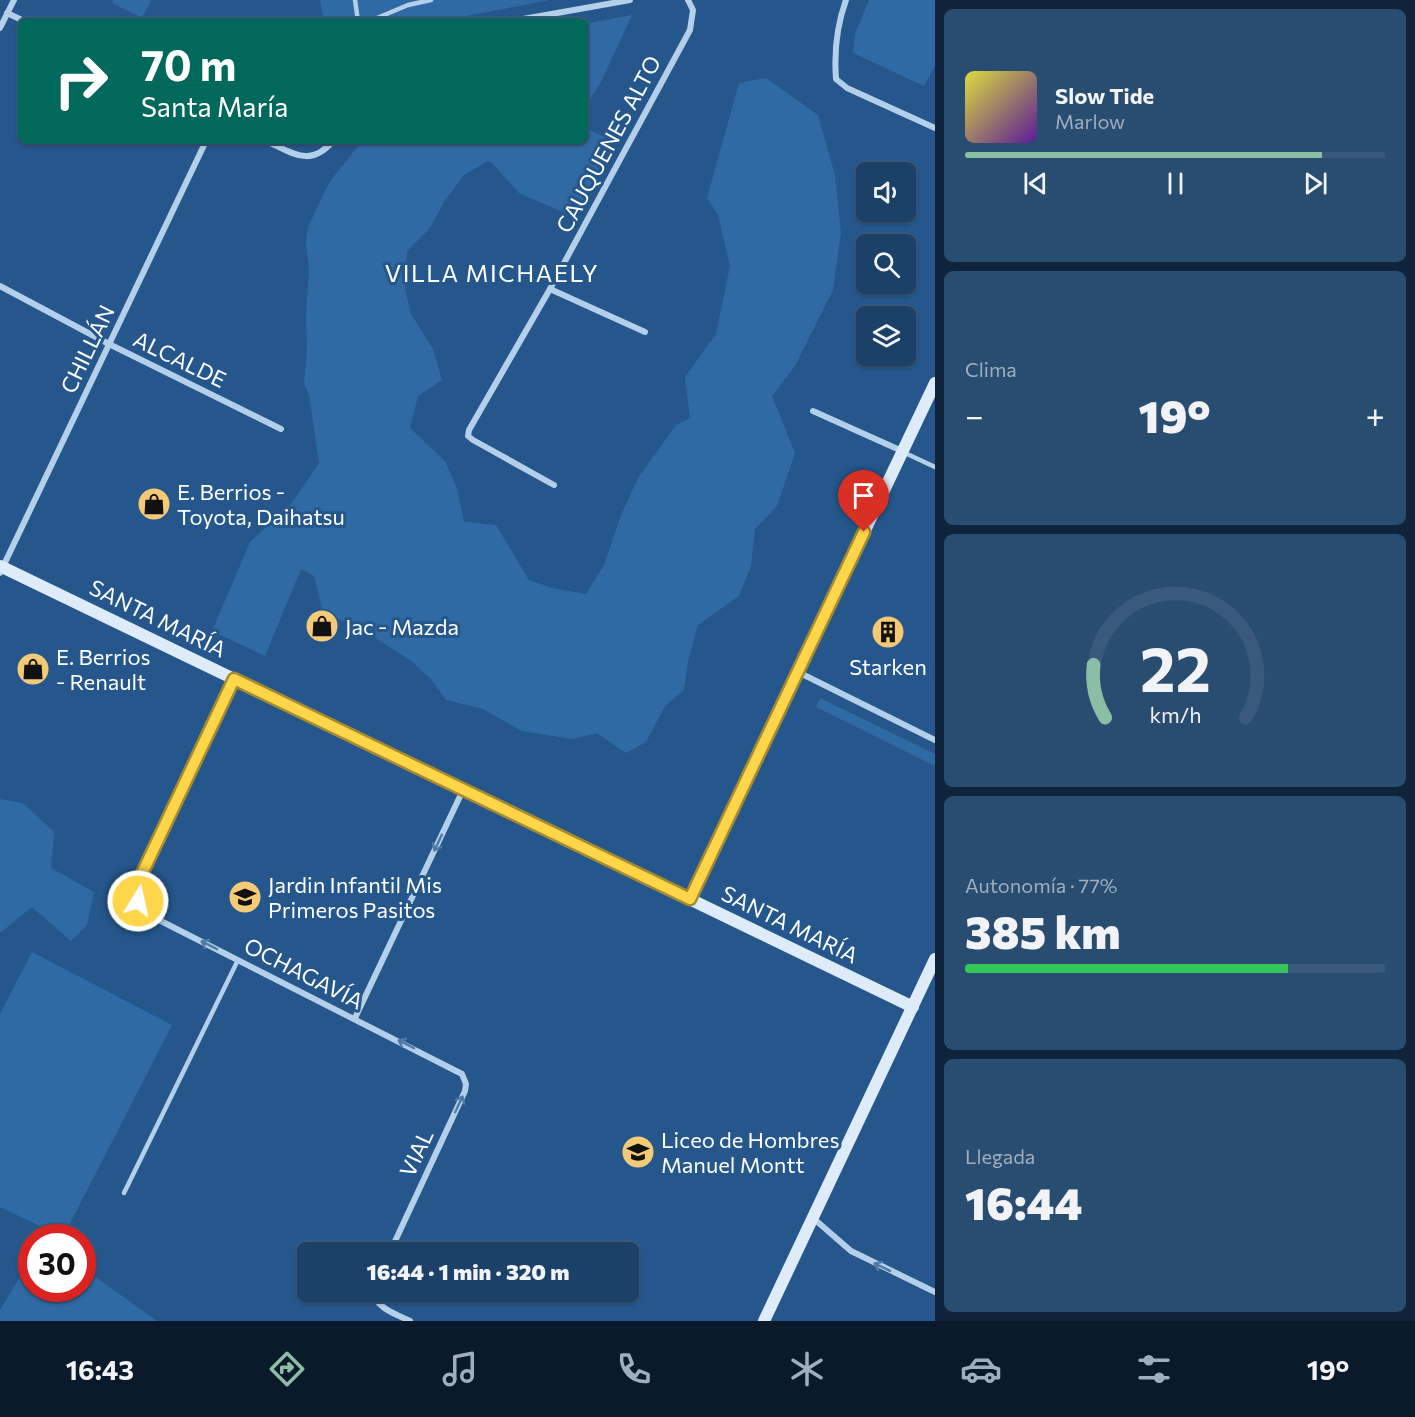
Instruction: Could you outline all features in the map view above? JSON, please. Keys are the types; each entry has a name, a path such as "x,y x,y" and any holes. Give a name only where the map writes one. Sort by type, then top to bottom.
{"main road":[{"path":"690,899 935,383"},
{"name":"SANTA MARÍA","path":"1,569 913,1007"},
{"path":"764,1321 935,959"}],"street":[{"path":"0,28 14,0"},
{"path":"529,18 630,0"},
{"name":"CAUQUENES ALTO","path":"554,485 468,436 469,430 550,289 690,30 693,10 688,0"},
{"path":"846,0 834,53 836,78 840,84 935,128"},
{"path":"7,13 18,18"},
{"name":"CHILLÁN","path":"1,569 205,144"},
{"path":"278,144 296,155 311,158 324,151 330,144"},
{"name":"ALCALDE","path":"0,286 109,344 281,429"},
{"path":"550,289 645,332"},
{"path":"813,411 902,451"},
{"path":"798,672 935,740"},
{"name":"OCHAGAVÍA","path":"234,679 139,880 135,891 138,901 153,917 458,1070"},
{"path":"355,1018 464,790"},
{"name":"VIAL","path":"395,1242 465,1090 465,1079 458,1070"},
{"path":"813,1218 851,1251 935,1292"},
{"path":"378,1302 384,1308 410,1321"}],"lane":[{"path":"355,0 358,18"},
{"path":"377,18 408,5 431,0"},
{"path":"902,451 935,467"},
{"path":"124,1193 238,960"}],"shaded area":[{"path":"113,0 151,0 142,18 112,3"},
{"path":"320,0 550,0 456,18 323,18"},
{"path":"869,0 935,0 935,66 924,86 853,53 855,34"},
{"path":"632,15 601,82 588,102 588,23"},
{"path":"766,78 818,115 835,175 841,233 833,290 795,366 772,396 795,453 777,506 755,529 751,566 739,596 698,625 688,661 684,690 665,706 646,742 626,753 597,733 572,739 522,731 483,709 446,700 431,679 410,660 361,629 323,612 314,576 301,569 265,656 212,631 250,542 291,504 319,463 309,395 304,383 307,351 306,316 309,268 306,243 308,227 331,180 360,144 588,144 588,129 613,141 574,217 519,193 488,161 464,175 444,202 430,228 407,251 405,289 411,314 433,349 442,380 418,396 410,428 445,461 457,488 464,522 496,525 529,580 552,588 586,594 604,565 621,515 638,478 676,425 690,418 685,377 716,334 730,266 718,215 707,198 739,83"},
{"path":"820,698 935,754 935,766 816,707"},
{"path":"0,799 23,803 54,832 51,868 94,892 87,925 71,941 32,907 0,933"},
{"path":"32,952 172,1025 70,1224 36,1224 0,1207 0,1014"},
{"path":"96,1277 157,1321 0,1321 0,1310 18,1280 18,1302 96,1302"}],"place":[{"name":"E. Berrios - Toyota, Daihatsu","path":"154,504"},
{"name":"Jac - Mazda","path":"322,626"},
{"name":"Starken","path":"888,632"},
{"name":"E. Berrios - Renault","path":"33,669"},
{"name":"Jardin Infantil Mis Primeros Pasitos","path":"245,897"},
{"name":"Liceo de Hombres Manuel Montt","path":"638,1152"}],"district":[{"name":"VILLA MICHAELY","path":"492,272"}],"route":[{"path":"138,901 135,891 139,880 234,679 690,899 864,532"}]}
